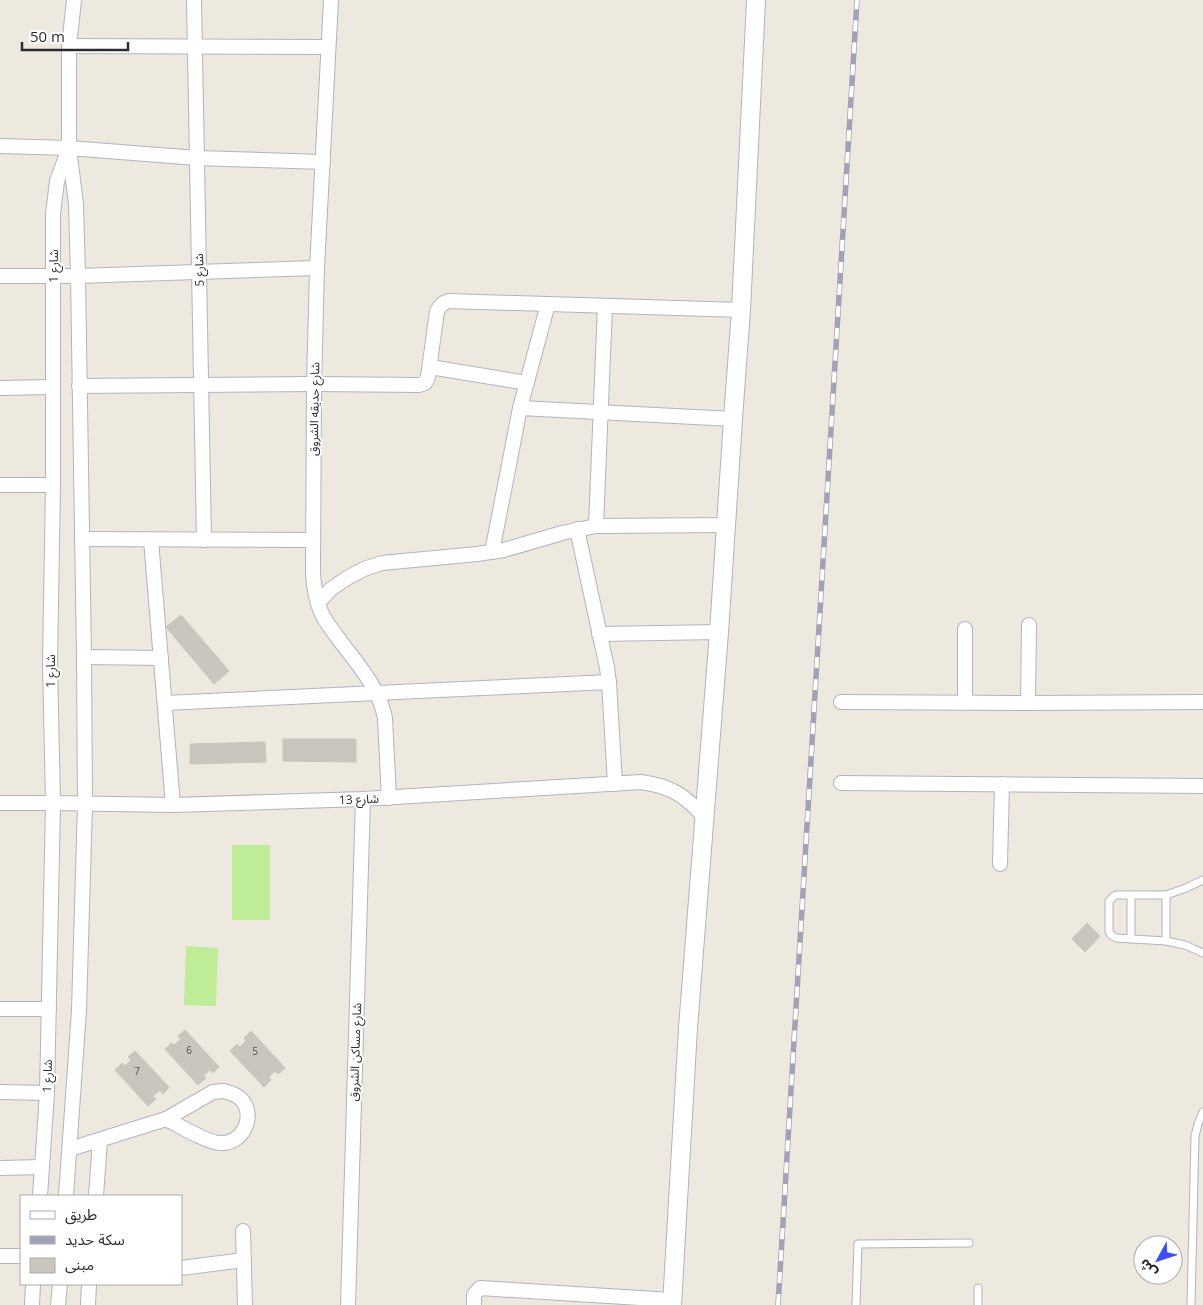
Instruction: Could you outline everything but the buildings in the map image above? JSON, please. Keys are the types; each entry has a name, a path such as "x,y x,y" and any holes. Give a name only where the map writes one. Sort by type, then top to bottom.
{"street":[{"name":"شارع 1","path":"66,1195 80,1010 85,804 78,276 76,204 70,148 69,46 74,0"},
{"name":"شارع 5","path":"194,0 204,540"},
{"name":"شارع حديقه الشروق","path":"330,0 314,384 314,588 324,617 376,692 385,718 389,798"},
{"path":"474,1305 474,1295 480,1288 672,1303 688,1028 719,632 741,310 756,0"},
{"path":"69,46 328,47"},
{"path":"0,146 70,148 197,158 323,162"},
{"name":"شارع 1","path":"40,1195 47,1093 53,803 50,663 53,485 53,214 56,181 70,148"},
{"path":"0,276 78,276 318,268"},
{"path":"80,386 419,385 425,383 428,377 437,311 439,306 449,301 741,310"},
{"path":"492,552 520,408 548,304"},
{"path":"596,526 605,306"},
{"path":"430,367 527,383"},
{"path":"0,388 53,387"},
{"path":"520,408 733,419"},
{"path":"0,484 53,485"},
{"path":"318,603 331,589 347,578 364,569 382,563 504,550 577,529 596,526 726,525"},
{"path":"577,529 609,682 615,784"},
{"path":"82,540 313,540"},
{"path":"150,540 173,806"},
{"path":"1028,703 1029,625"},
{"path":"965,629 965,702"},
{"path":"599,634 719,632"},
{"path":"84,657 161,658"},
{"path":"165,703 609,682"},
{"path":"841,702 1203,702"},
{"name":"شارع 13","path":"0,803 173,806 389,798 641,782 656,784 683,796 705,818"},
{"path":"841,783 1203,786"},
{"path":"1000,864 1002,784"},
{"name":"شارع مساكن الشروق","path":"348,1305 363,799"},
{"path":"0,1009 49,1009"},
{"path":"70,1149 166,1119 213,1092 224,1091 234,1094 242,1100 247,1109 248,1120 245,1130 238,1138 229,1143 218,1144 166,1119"},
{"path":"0,1092 47,1093"},
{"path":"96,1195 100,1140"},
{"path":"0,1168 42,1167"},
{"path":"243,1231 245,1305"},
{"path":"0,1256 20,1256"},
{"path":"182,1268 244,1260"},
{"path":"32,1305 33,1285"},
{"path":"58,1305 60,1285"},
{"path":"88,1305 90,1285"}],"lane":[{"path":"1203,880 1166,895 1116,896 1109,901 1109,931 1116,938 1166,941 1184,945 1203,953"},
{"path":"1131,895 1131,939"},
{"path":"1166,895 1166,941"},
{"path":"1191,1305 1195,1136 1203,1112"},
{"path":"856,1305 858,1244 968,1243"},
{"path":"978,1288 978,1305"}],"green space":[{"path":"232,845 270,845 270,920 232,920"},
{"path":"186,946 218,948 216,1006 184,1005"}],"railway":[{"path":"778,1305 857,0"}]}
